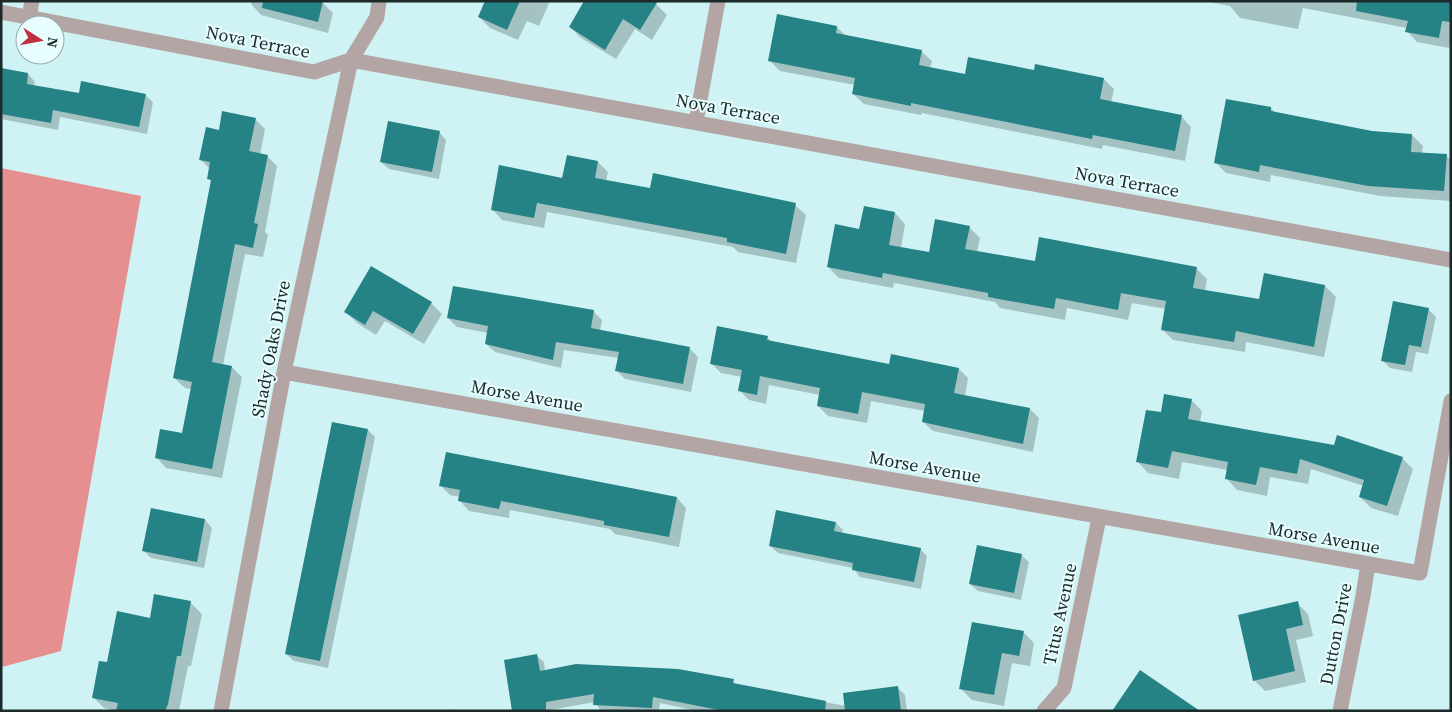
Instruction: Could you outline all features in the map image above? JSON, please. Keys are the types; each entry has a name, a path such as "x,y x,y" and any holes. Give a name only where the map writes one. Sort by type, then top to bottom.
{"street":[{"path":"29,15 32,1"},
{"name":"Shady Oaks Drive","path":"221,711 284,372 351,60 377,17 380,1"},
{"path":"696,122 718,1"},
{"name":"Nova Terrace","path":"1,12 22,15"},
{"name":"Nova Terrace","path":"65,23 314,72 351,60 1451,260"},
{"name":"Morse Avenue","path":"284,372 1099,518 1420,573 1451,401"},
{"name":"Titus Avenue","path":"1044,711 1064,688 1099,518"},
{"name":"Dutton Drive","path":"1340,711 1368,564"}],"shaded area":[{"path":"1,168 141,196 61,651 2,667"}],"building":[{"path":"263,1 323,1 318,22 262,8"},
{"path":"485,1 520,1 507,30 478,17"},
{"path":"584,1 658,1 640,30 623,19 605,50 569,27"},
{"path":"1357,1 1451,1 1451,22 1442,21 1439,38 1405,32 1408,21 1356,11"},
{"path":"777,14 837,26 836,33 922,50 919,65 965,74 968,57 1034,70 1035,64 1104,78 1100,99 1182,115 1175,151 1093,135 1092,139 911,103 911,106 852,94 855,78 768,61"},
{"path":"1,68 28,73 27,84 79,93 81,81 146,94 139,127 53,110 51,123 1,114"},
{"path":"1226,99 1271,107 1271,111 1372,131 1412,134 1411,152 1447,154 1444,191 1368,186 1260,165 1259,172 1214,163"},
{"path":"222,111 256,118 249,151 268,155 254,223 258,224 253,248 235,244 212,362 232,366 212,469 155,458 160,429 182,433 192,382 173,378 211,180 207,179 210,162 199,160 206,127 219,130"},
{"path":"388,121 440,131 432,172 380,162"},
{"path":"567,155 598,161 595,178 650,188 653,173 796,203 786,254 727,242 727,238 537,203 534,218 491,210 499,165 562,178"},
{"path":"864,206 895,212 889,245 929,252 935,219 970,226 965,249 1035,261 1039,237 1197,267 1193,288 1259,299 1264,273 1325,285 1314,347 1236,331 1234,342 1161,330 1166,301 1121,293 1118,310 1056,298 1054,309 988,297 988,293 883,273 882,278 827,267 835,224 859,229"},
{"path":"371,266 432,302 413,334 373,311 365,325 344,312"},
{"path":"453,286 594,310 591,328 690,347 683,384 615,371 619,352 556,342 553,360 485,344 488,326 447,318"},
{"path":"1393,301 1429,308 1421,347 1409,345 1405,365 1381,361"},
{"path":"717,326 768,336 767,340 889,364 891,354 959,368 954,393 1030,408 1023,444 922,422 925,404 862,392 858,414 817,406 820,388 760,376 757,395 738,391 742,370 710,364"},
{"path":"1164,394 1192,399 1188,419 1334,445 1337,435 1403,457 1387,506 1359,497 1364,480 1300,459 1297,474 1260,467 1256,485 1225,479 1228,462 1172,451 1168,468 1136,462 1146,410 1161,412"},
{"path":"332,422 368,429 320,661 285,654"},
{"path":"446,452 677,497 669,537 604,525 604,521 501,501 499,509 458,501 460,490 439,486"},
{"path":"151,508 205,519 197,562 142,551"},
{"path":"776,510 836,522 834,531 921,548 914,582 852,570 853,563 769,546"},
{"path":"977,545 1022,554 1014,593 969,584"},
{"path":"154,594 191,601 181,656 177,656 168,704 165,711 116,711 118,703 92,698 99,661 107,662 117,611 150,618"},
{"path":"1298,601 1303,625 1286,629 1295,671 1253,681 1238,615"},
{"path":"972,622 1024,631 1019,656 1002,653 994,695 959,689"},
{"path":"537,654 540,671 576,664 678,669 734,679 733,683 826,701 825,711 724,711 653,697 652,708 593,705 594,694 546,702 546,711 512,711 504,660"},
{"path":"1140,670 1200,711 1112,711"},
{"path":"898,686 901,711 845,711 843,693"}]}
